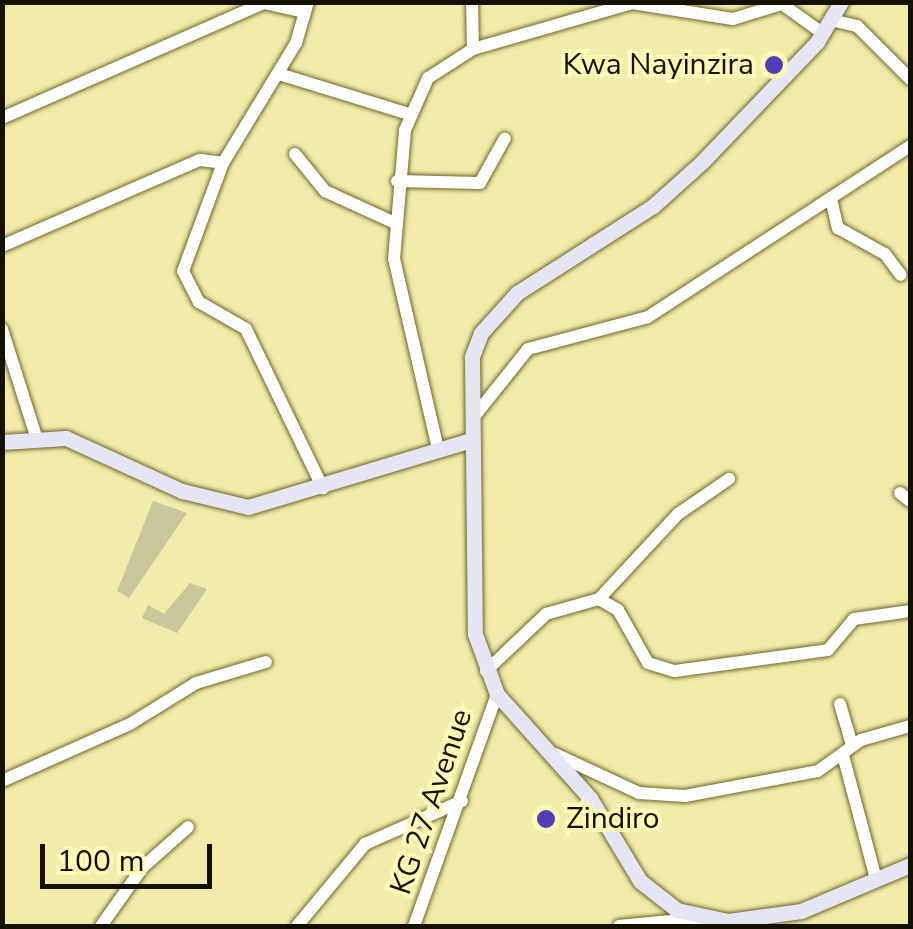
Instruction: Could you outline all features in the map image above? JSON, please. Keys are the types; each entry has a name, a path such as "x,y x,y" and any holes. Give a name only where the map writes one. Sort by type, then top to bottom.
{"main road":[{"path":"842,2 826,27 653,206 495,311 472,357 474,634 497,694 555,754 640,881 702,918 801,911 910,865"},
{"path":"2,442 36,436 100,447 182,492 248,507 323,488 471,440"}],"street":[{"path":"472,2 473,49"},
{"path":"2,118 264,3 307,7 279,74 223,163 184,279 199,302 246,329 323,488"},
{"path":"438,449 400,298 397,224 397,182 410,114 428,78 473,49 632,3 733,19 782,4 826,27 857,26 910,79"},
{"path":"279,74 410,114"},
{"path":"397,182 480,183 506,138"},
{"path":"471,420 528,349 648,317 832,204 910,146"},
{"path":"294,154 325,191 397,224"},
{"path":"2,246 200,160 223,163"},
{"path":"832,204 838,228 885,254 901,275"},
{"path":"2,329 36,436"},
{"path":"486,672 546,614 600,599 678,514 729,480"},
{"path":"600,599 618,610 648,663 675,671 828,650 854,620 910,611"},
{"path":"2,780 96,742 196,683 266,662"},
{"name":"KG 27 Avenue","path":"414,926 462,802 470,754 497,694"},
{"path":"840,704 876,879"},
{"path":"555,754 640,793 685,796 818,771 847,750 910,726"},
{"path":"297,926 366,844 462,802"},
{"path":"101,926 143,866 188,827"},
{"path":"620,926 702,918"}],"shaded area":[{"path":"153,501 187,513 129,598 117,591"},
{"path":"190,583 207,589 177,633 142,618 148,605 164,614"}],"place":[{"name":"Kwa Nayinzira","path":"774,65"},
{"name":"Zindiro","path":"546,819"}]}
